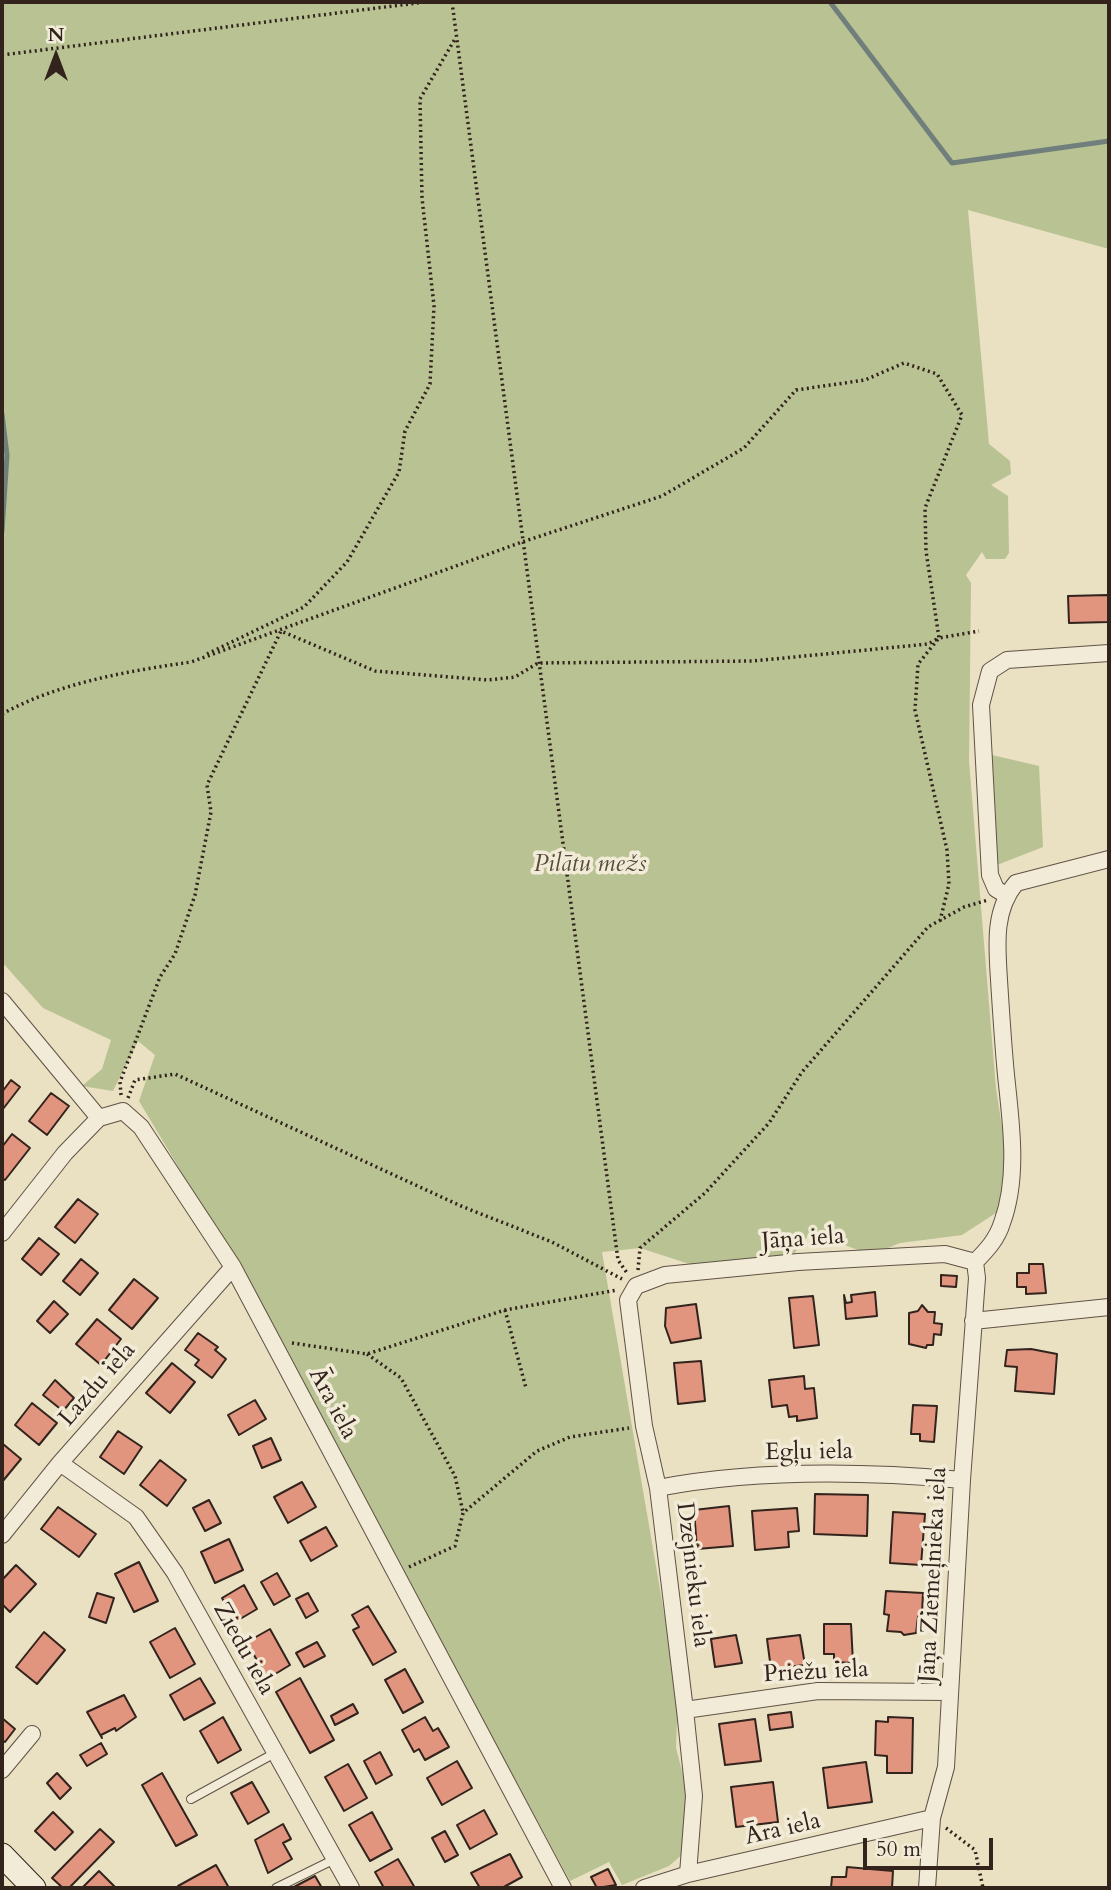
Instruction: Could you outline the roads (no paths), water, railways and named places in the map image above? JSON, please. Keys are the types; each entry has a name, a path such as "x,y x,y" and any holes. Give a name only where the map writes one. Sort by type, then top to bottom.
{"street":[{"path":"1006,895 996,889 990,875 981,705 990,671 1007,660 1109,653"},
{"path":"975,1262 992,1245 1002,1223 1011,1185 1011,1120 997,953 998,919 1006,895 1016,883 1109,859"},
{"path":"2,1001 99,1118 65,1153 2,1233"},
{"name":"Āra iela","path":"99,1118 123,1111 141,1127 233,1267 563,1888"},
{"name":"Jāņa iela","path":"636,1286 665,1275 798,1262 946,1254 975,1262"},
{"name":"Jāņa Ziemeļnieka iela","path":"927,1888 932,1818 946,1767 962,1480 977,1278 975,1262"},
{"name":"Lazdu iela","path":"2,1535 60,1463 233,1267"},
{"name":"Dzejnieku iela","path":"636,1286 628,1300 645,1426 658,1488 694,1796 688,1874"},
{"path":"973,1321 1109,1307"},
{"name":"Ziedu iela","path":"60,1463 136,1517 175,1573 351,1888"},
{"name":"Egļu iela","path":"658,1488 699,1480 814,1475 903,1475 962,1480"},
{"name":"Priežu iela","path":"685,1710 818,1691 950,1692"},
{"path":"2,1770 32,1734"},
{"name":"Āra iela","path":"644,1888 688,1874 932,1818"},
{"path":"2,1855 34,1888"}],"lane":[{"path":"191,1799 275,1753"},
{"path":"276,1888 335,1859"}],"waterway":[{"path":"830,2 952,163 1109,141"},
{"path":"2,414 7,455 2,531"}],"park label":[{"name":"Pilātu mežs","path":"590,865"}]}
